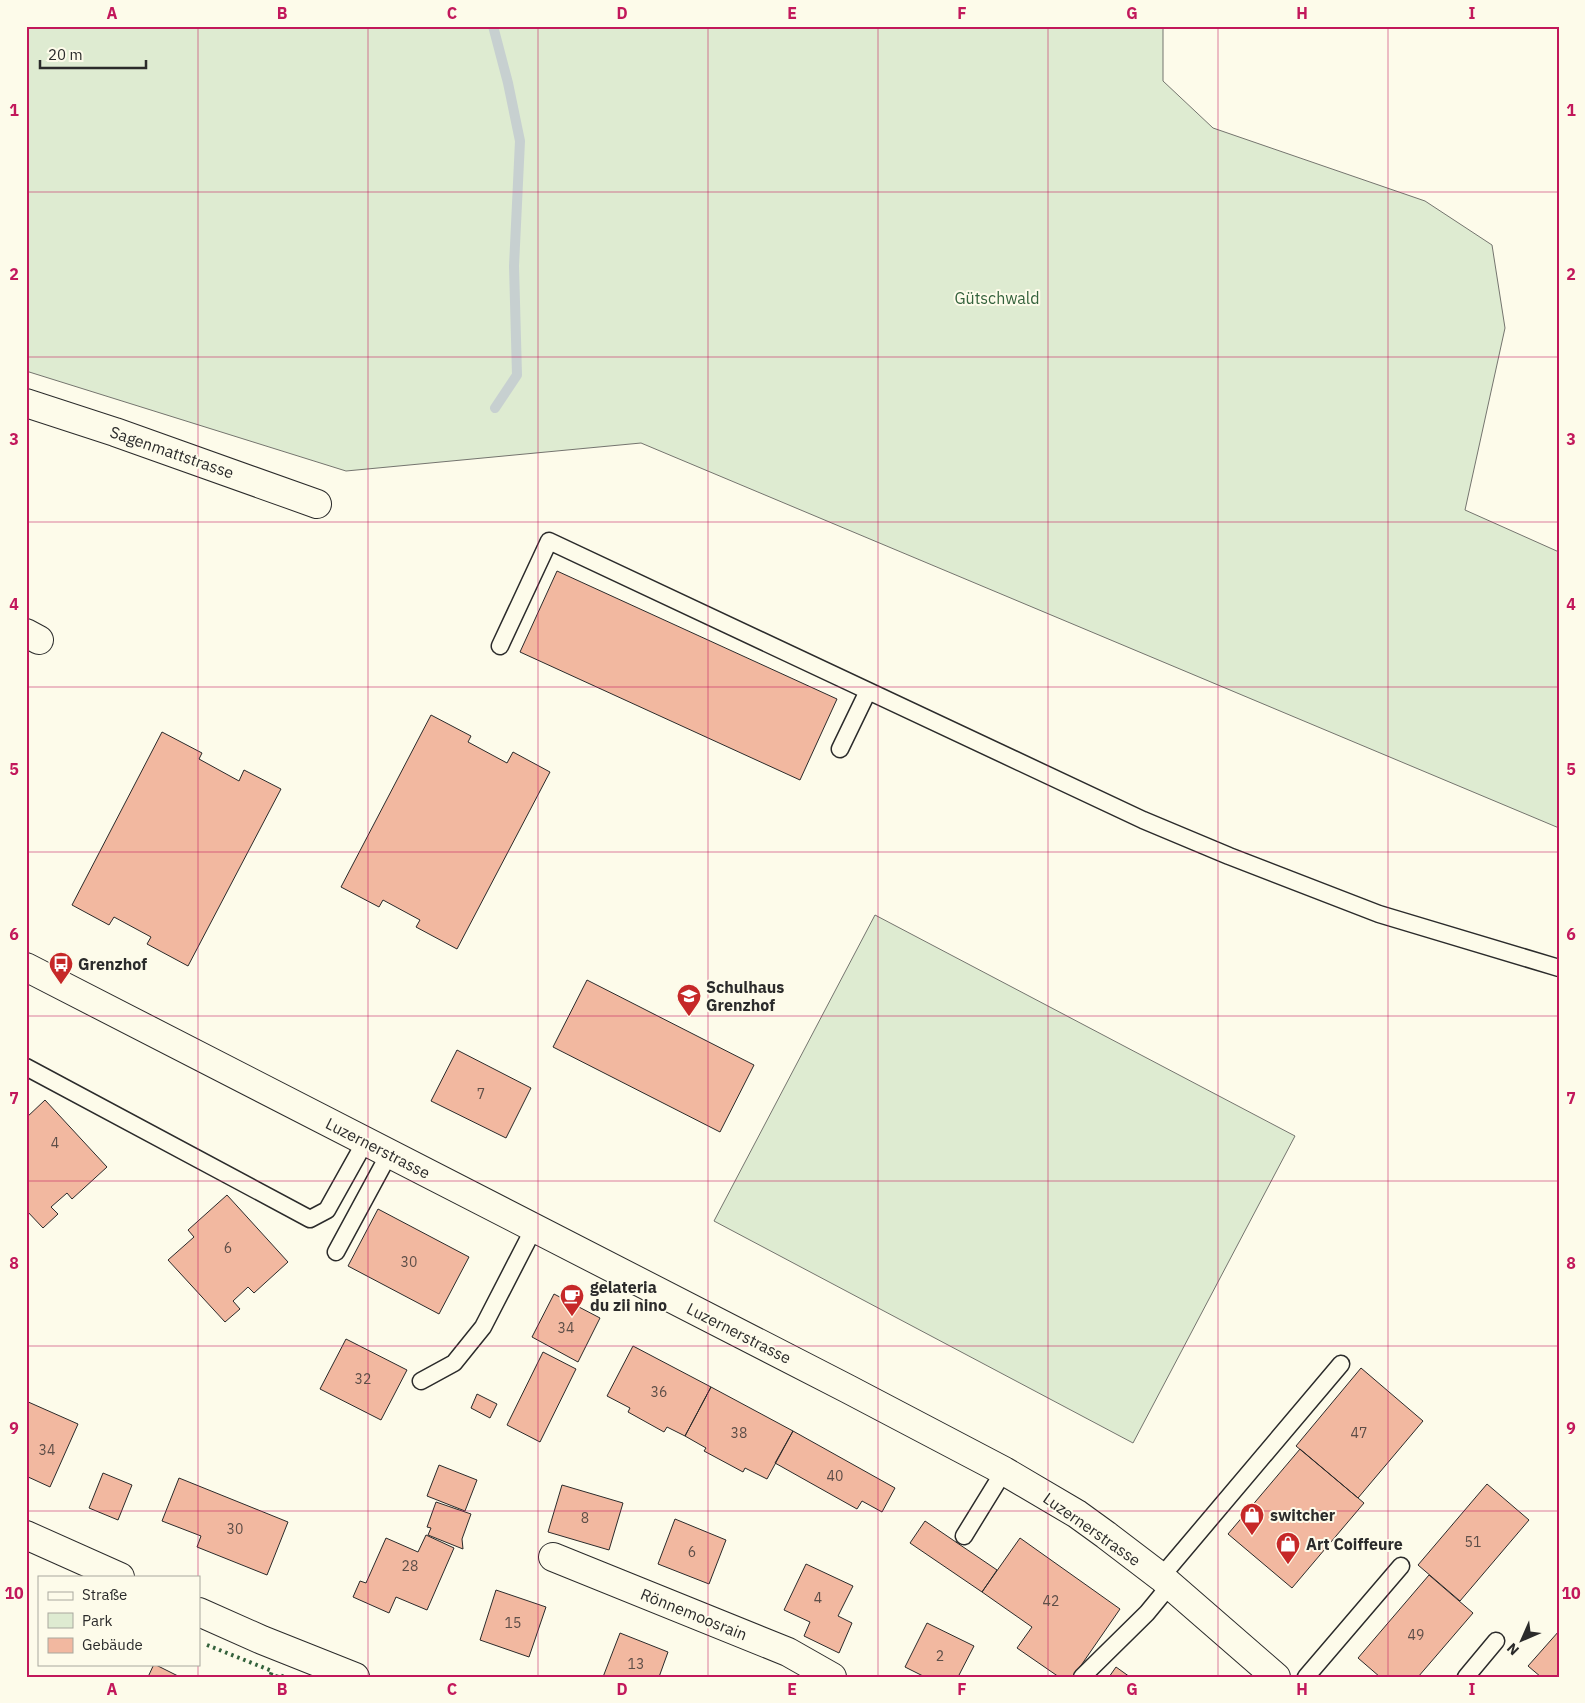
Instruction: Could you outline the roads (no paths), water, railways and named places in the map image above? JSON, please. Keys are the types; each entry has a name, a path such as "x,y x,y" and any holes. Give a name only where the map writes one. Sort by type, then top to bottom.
{"main road":[{"name":"Sagenmattstrasse","path":"26,403 115,432 317,504"},
{"name":"Luzernerstrasse","path":"26,967 874,1402 1004,1471 1077,1514 1166,1581 1276,1677"},
{"path":"26,1535 118,1576"},
{"name":"Rönnemoosrain","path":"553,1557 788,1652 832,1677"},
{"path":"200,1612 262,1640 355,1677"}],"lane":[{"path":"500,646 549,541 1143,820 1229,856 1379,914 1559,968"},
{"path":"840,749 868,691"},
{"path":"26,1068 310,1219 327,1210 377,1148"},
{"path":"336,1252 377,1148"},
{"path":"421,1381 454,1363 483,1327 534,1228"},
{"path":"1082,1677 1146,1613 1166,1581 1341,1364"},
{"path":"964,1536 1004,1471"},
{"path":"1306,1677 1401,1566"},
{"path":"1466,1677 1496,1641"}],"waterway":[{"path":"493,26 508,83 520,141 514,266 517,375 495,408"}],"place":[{"name":"Grenzhof","path":"61,985"},
{"name":"Schulhaus Grenzhof","path":"689,1017"},
{"name":"gelateria du zii nino","path":"572,1317"},
{"name":"switcher","path":"1252,1536"},
{"name":"Art Coiffeure","path":"1288,1565"}],"park label":[{"name":"Gütschwald","path":"997,298"}]}
